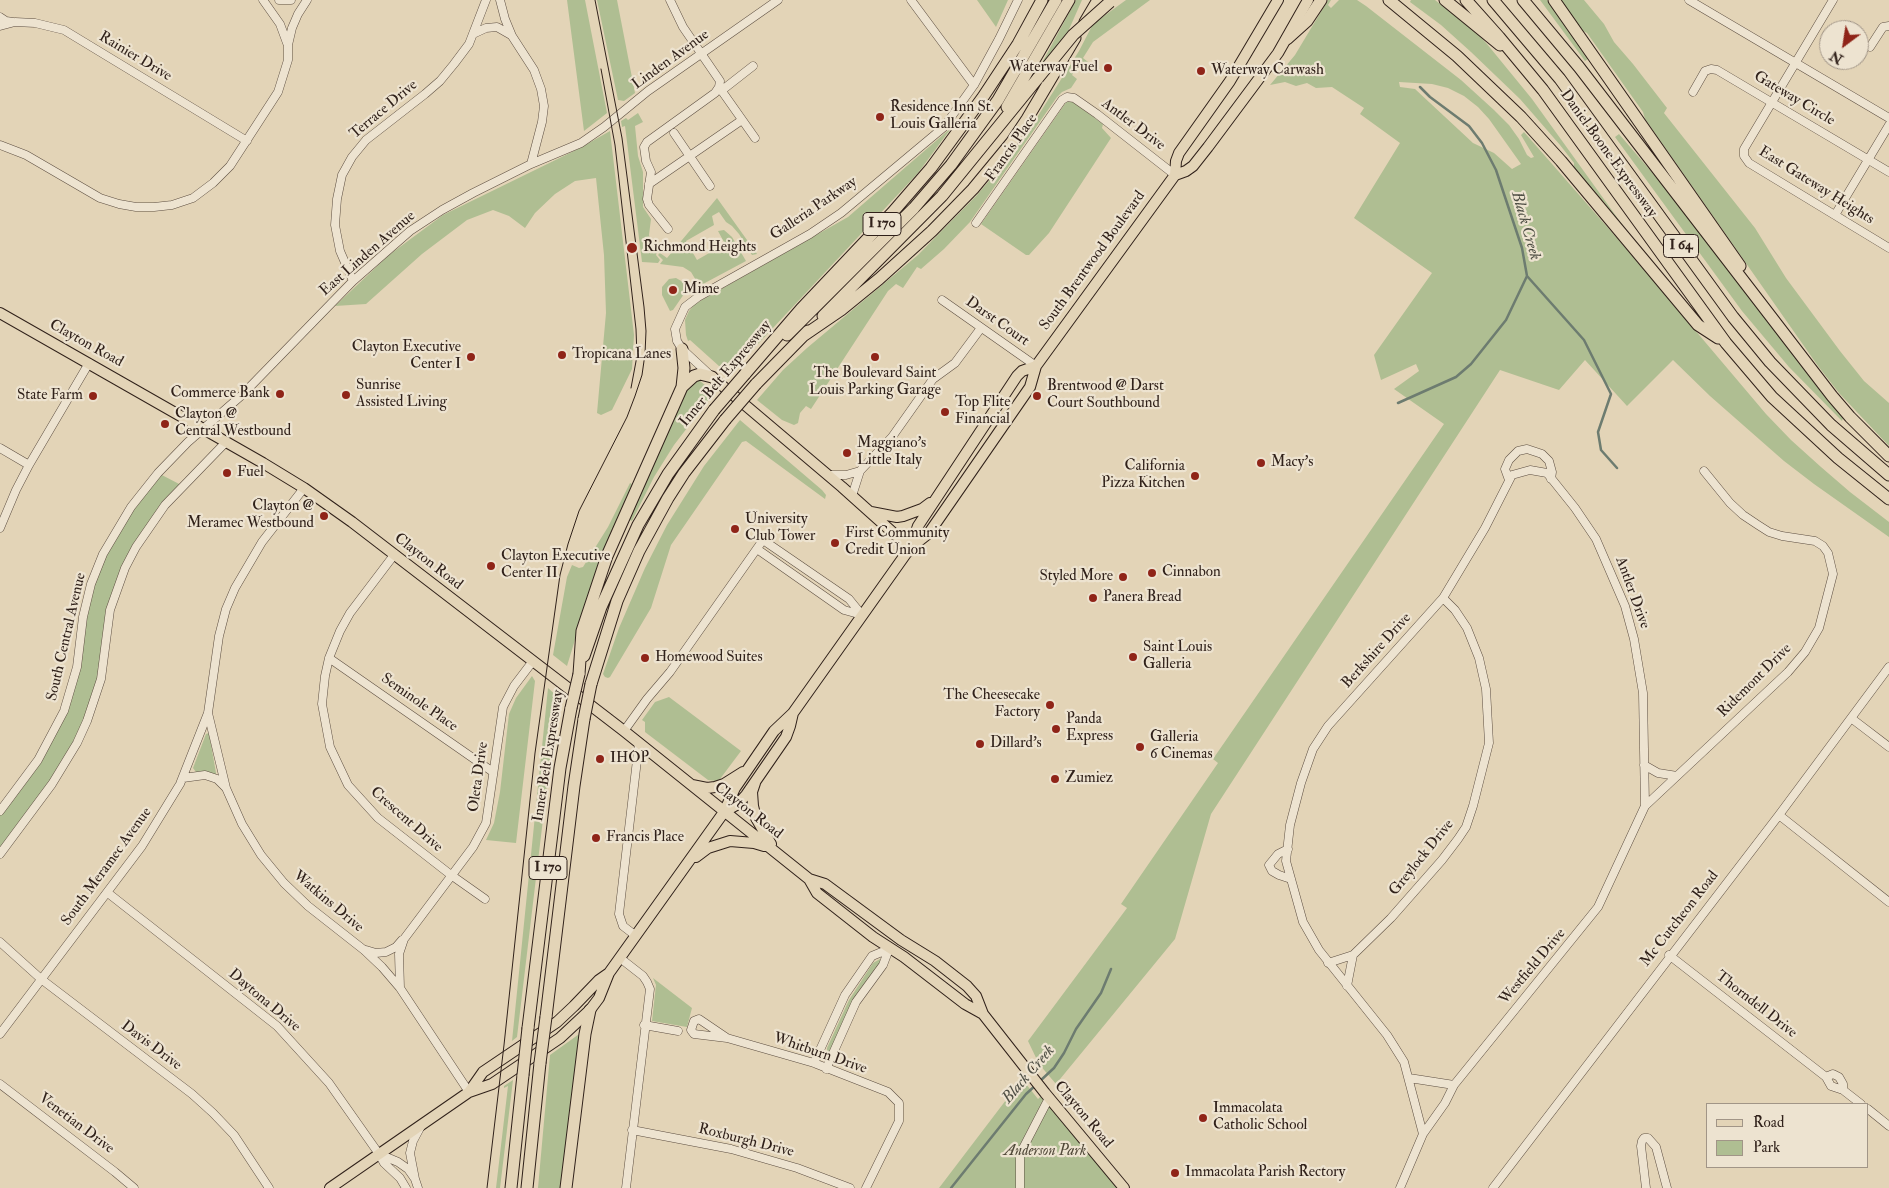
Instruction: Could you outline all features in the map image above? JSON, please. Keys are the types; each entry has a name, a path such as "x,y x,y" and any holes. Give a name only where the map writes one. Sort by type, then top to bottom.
{"highway":[{"path":"996,76 1033,0"},
{"path":"996,76 1018,44 1042,0"},
{"path":"755,362 791,331 914,208 951,165 998,100 1056,0"},
{"path":"972,160 1016,93 1069,0"},
{"path":"1069,49 1089,0"},
{"path":"803,336 841,310 879,279 910,252 959,203 1011,143 1043,94 1098,0"},
{"path":"1287,39 1307,21 1321,0"},
{"path":"1389,0 1457,56 1514,110 1561,162 1698,325 1726,343"},
{"path":"1446,0 1484,33 1518,58"},
{"name":"Daniel Boone Expressway","path":"1466,0 1518,58 1579,138 1726,343 1772,397 1838,458 1889,499"},
{"name":"Daniel Boone Expressway","path":"1493,0 1554,72 1727,309 1770,362 1831,425 1889,475"},
{"path":"1523,0 1570,55 1832,396 1889,456"},
{"path":"1554,0 1735,258 1784,332"},
{"path":"972,160 1073,35 1112,1"},
{"name":"Inner Belt Expressway","path":"511,1188 528,1028 560,768 579,674 601,607 638,525 678,457 744,374 931,168 966,122 996,76"},
{"name":"Inner Belt Expressway","path":"527,1188 572,796 591,684 617,601 639,551 658,515 684,474 725,420 756,384 924,216 972,160"},
{"path":"579,674 582,630 607,556 682,387 684,368 682,349"},
{"path":"682,387 694,376 700,374 712,376"},
{"path":"566,1188 585,1034 590,1010"}],"main road":[{"name":"South Brentwood Boulevard","path":"910,548 929,534 1030,387 1036,366 1175,175 1176,161 1179,153 1230,81 1268,20 1278,0"},
{"name":"South Brentwood Boulevard","path":"1175,175 1193,166 1287,39 1308,0"},
{"name":"Clayton Road","path":"0,313 304,488 352,522 624,731 809,878 825,884 890,933 935,961 967,986 976,996 983,1014 1047,1096 1124,1188"},
{"name":"South Brentwood Boulevard","path":"330,1188 469,1092 492,1084 560,1038 590,1010 599,998 609,973 724,812 735,788 749,766 774,731 792,713 910,548 916,531 935,500 1017,376 1022,371 1036,366"},
{"path":"712,376 910,548"},
{"path":"868,511 897,517 908,516 935,500"},
{"name":"South Brentwood Boulevard","path":"724,812 738,804 786,738 792,713"},
{"path":"689,784 707,788 715,787 724,784 749,766"},
{"path":"756,779 752,792 756,818 775,852"},
{"path":"689,862 708,848 730,842 754,842 775,852"},
{"name":"Clayton Road","path":"809,878 818,893 889,949 919,968 965,1004 983,1014"},
{"name":"South Brentwood Boulevard","path":"469,1092 483,1072 557,1022 593,985 609,973"}],"street":[{"path":"263,0 280,24 288,45"},
{"path":"279,0 291,0"},
{"path":"0,145 26,154 100,198 136,207 154,207 172,205 194,198 230,166 278,92 288,60 288,45 298,14 307,0"},
{"name":"Terrace Drive","path":"353,281 340,252 335,224 336,199 342,175 352,157 366,140 440,81 464,51 473,34 486,0"},
{"path":"500,0 512,36 534,70 542,89 544,106 542,122 531,164"},
{"path":"670,0 683,27 720,82 720,89 755,138"},
{"name":"Linden Avenue","path":"581,143 648,91 778,0"},
{"path":"911,0 974,85"},
{"name":"Galleria Parkway","path":"682,349 677,341 675,329 681,314 690,302 810,234 841,213 944,127 974,85 1018,0"},
{"path":"1689,0 1889,118"},
{"name":"East Gateway Heights","path":"1833,0 1744,149 1744,156 1749,163 1889,248"},
{"path":"0,18 15,22"},
{"name":"Rainier Drive","path":"0,26 15,22 35,23 64,30 247,141"},
{"path":"1870,47 1883,27 1889,26"},
{"path":"473,34 486,28 497,28 506,31 512,36"},
{"path":"668,229 649,205 647,199 650,172 644,147 648,142 753,66"},
{"name":"Gateway Circle","path":"1693,92 1705,71 1711,68 1717,70 1889,172"},
{"name":"Francis Place","path":"976,223 1062,100 1067,97 1074,98"},
{"name":"Antler Drive","path":"1074,98 1175,175"},
{"path":"649,184 742,120"},
{"path":"1834,215 1889,125"},
{"path":"674,133 710,186"},
{"name":"East Linden Avenue","path":"204,429 242,395 353,281 410,232 442,210 531,164 581,143"},
{"name":"Darst Court","path":"942,300 1036,366"},
{"path":"852,496 860,471 892,437 930,384 955,363 981,328"},
{"path":"682,349 712,376"},
{"path":"0,528 29,465 89,363"},
{"name":"South Central Avenue","path":"0,811 38,760 64,711 77,667 83,617 91,584 115,532 146,487 188,442 204,429"},
{"path":"0,854 52,784 77,743 87,721 101,679 110,610 125,568 136,547 164,505 226,442"},
{"path":"0,448 29,465"},
{"name":"Berkshire Drive","path":"1423,1134 1404,1062 1386,1035 1328,963 1303,922 1286,860 1293,814 1313,749 1328,726 1443,598 1485,528 1511,477 1505,469 1509,460 1518,451 1527,449 1542,454 1549,461 1552,479"},
{"name":"Antler Drive","path":"1511,477 1530,470 1547,473 1575,508 1596,539 1626,606 1634,639 1643,693 1645,806"},
{"path":"828,475 846,475 860,471"},
{"name":"Ridemont Drive","path":"1645,806 1788,672 1804,652 1819,628 1833,574 1828,553 1823,546 1815,541 1769,532 1744,515 1704,472"},
{"name":"South Meramec Avenue","path":"0,1034 142,846 183,778 208,713 219,636 232,595 262,542 304,488"},
{"path":"624,731 647,699 670,672 763,540 849,599 862,616"},
{"path":"757,549 844,610 862,616"},
{"name":"Crescent Drive","path":"394,555 350,613 329,658 322,704 330,747 348,785 378,818 451,875 486,899"},
{"name":"Greylock Drive","path":"1328,963 1353,955 1391,918 1442,860 1466,827 1489,743 1489,716 1486,689 1479,658 1467,628 1455,610 1443,598"},
{"name":"Seminole Place","path":"329,658 493,772"},
{"name":"Oleta Drive","path":"364,950 376,953 386,952 396,947 473,847 486,822 489,811 503,707 514,686 533,661"},
{"name":"Mc Cutcheon Road","path":"1493,1188 1889,667"},
{"name":"Watkins Drive","path":"208,713 226,788 242,824 261,855 284,883 308,906 364,950 382,967 400,988 469,1092"},
{"path":"1851,718 1889,747"},
{"path":"636,936 623,926 619,914 639,743"},
{"path":"1644,765 1658,772 1677,776"},
{"path":"183,778 205,775 216,779 226,788"},
{"name":"Westfield Drive","path":"1423,1134 1445,1103 1454,1084 1578,934 1598,907 1645,806"},
{"path":"1779,814 1889,902"},
{"path":"1288,849 1278,854 1270,865 1272,871 1291,879"},
{"name":"Daytona Drive","path":"108,893 277,1026 329,1083 384,1163 400,1178 406,1188"},
{"name":"Oleta Drive","path":"400,988 399,954 404,939"},
{"name":"Davis Drive","path":"0,942 41,979 192,1094 213,1113 234,1135 269,1188"},
{"path":"814,1063 845,995 872,956 889,949"},
{"path":"826,1069 856,1002 883,965 889,949"},
{"path":"1347,986 1353,955"},
{"name":"Thorndell Drive","path":"1669,955 1826,1077 1831,1086 1842,1090 1860,1103"},
{"path":"620,958 643,976 649,985 650,996 644,1025 626,1188"},
{"name":"Whitburn Drive","path":"727,1038 699,1019 694,1021 692,1032 708,1037 727,1038 814,1063 888,1092 899,1103 899,1121 866,1188"},
{"path":"644,1025 678,1031"},
{"path":"1409,1078 1454,1084"},
{"name":"Venetian Drive","path":"0,1084 116,1172 134,1188"},
{"path":"1020,1188 1020,1154 1047,1096"},
{"path":"1869,1110 1889,1126"},
{"path":"418,1188 410,1153 413,1141 422,1124"},
{"name":"Roxburgh Drive","path":"632,1130 731,1149 797,1168 850,1188"},
{"path":"1400,1188 1423,1134"},
{"path":"1646,1188 1641,1146 1644,1138 1648,1138 1656,1147 1667,1188"},
{"path":"379,1154 398,1162 408,1169 415,1179"}],"green space":[{"path":"567,0 585,0 607,113 584,131"},
{"path":"597,0 617,0 635,93 624,101 618,100"},
{"path":"977,0 1008,0 996,27"},
{"path":"1076,0 1082,0 1067,34 1037,72"},
{"path":"1126,0 1150,0 1093,42 1083,58 1088,62 1087,64 1081,61 1072,75 1077,79 1071,88 1062,92 1057,97 970,222 921,269 917,267 903,288 896,284 888,291 811,409 806,406 800,413 798,423 794,425 782,420 757,400 783,370 918,255 977,195 1029,130 1079,51 1093,24"},
{"path":"1328,0 1331,0 1328,5 1331,8 1339,0 1357,0 1461,80 1509,125 1527,155 1531,158 1534,157 1521,135 1524,132 1623,245 1766,414 1821,467 1889,522 1889,537 1784,461 1710,396 1673,360 1627,406 1585,360 1559,390 1500,370 1211,814 1175,939 1056,1084 1039,1064 1028,1041 1127,908 1121,904 1218,763 1213,759 1444,424 1394,389 1419,371 1416,364 1381,380 1374,355 1432,273 1354,218 1400,143 1360,114 1364,108 1332,87 1316,88 1307,83 1296,86 1285,82 1270,85 1295,55","holes":["1399,82 1432,84 1448,88 1464,96 1478,107 1489,119 1521,164 1512,169 1494,153 1473,143 1415,89 1400,87"]},
{"path":"1411,0 1435,0 1476,32 1532,99 1634,241 1574,167 1574,163 1560,145 1520,99 1441,25 1410,2"},
{"path":"1540,0 1547,0 1588,59 1585,61"},
{"path":"1560,0 1584,0 1604,24 1614,42 1667,108 1664,113 1755,228 1786,278 1840,351 1864,381 1889,403 1889,446 1839,393 1818,366 1645,119 1643,112 1587,33 1581,30"},
{"path":"1067,101 1073,102 1103,124 1102,128 1111,138 1049,233 1029,255 1026,255 981,224"},
{"path":"638,113 643,122 635,126 638,156 643,172 643,207 651,219 649,235 651,242 658,249 656,255 660,260 658,263 642,262 625,126 622,127 621,121 626,118 628,120"},
{"path":"952,127 918,173 729,375 690,340 688,341 685,320 695,304 848,217"},
{"path":"610,131 634,335 632,369 612,410 601,415 597,413 606,313 604,255 596,178 575,181 555,194 535,213 525,228 509,216 493,210 467,220 422,254 366,304 335,306 389,255 443,215 580,148"},
{"path":"1619,134 1668,191 1843,418 1842,421 1789,367 1742,311 1615,137"},
{"path":"717,198 757,254 752,255 739,234 726,222 719,212 712,216 714,225 686,241 697,260 725,244 718,231 724,230 732,237 746,261 703,284 697,282 691,272 683,267 660,264 663,260 658,255 660,253 667,258"},
{"path":"676,278 683,282 684,294 673,310 670,311 662,295 662,287 669,279"},
{"path":"699,380 714,393 674,445 654,477 632,521 628,519 688,387 691,382"},
{"path":"740,420 822,490 826,495 825,499 746,441 742,442 671,545 651,608 610,677 605,677 603,674 619,628 645,568 667,525 704,466"},
{"path":"158,473 183,486 150,524 117,590 105,657 77,743 0,854 0,811 38,760 71,689 83,617 103,554"},
{"path":"630,483 632,484 598,564 567,666 553,655 567,577 572,565 579,568 583,567 608,527"},
{"path":"532,676 535,681 516,843 486,840 494,823 500,792 509,714 516,698"},
{"path":"548,688 559,698 517,1037 512,1041"},
{"path":"669,697 741,751 720,779 716,781 708,780 645,732 645,722 642,720 655,702"},
{"path":"209,733 216,774 196,772 193,768 206,734"},
{"path":"880,959 882,962 830,1053 827,1052 827,1048 849,1000 873,963"},
{"path":"653,978 692,1008 687,1027 652,1021 656,985"},
{"path":"582,1032 563,1188 538,1188 550,1055"},
{"name":"Anderson Park","path":"1022,1079 1038,1099 1045,1092 1124,1188 939,1188"},
{"path":"513,1080 500,1188 496,1188 508,1086 504,1088 504,1086"}],"waterway":[{"name":"Black Creek","path":"1398,403 1456,377 1471,364 1506,320 1527,276 1522,248 1496,170 1482,143 1469,126 1430,97 1420,87"},
{"path":"1527,276 1584,340 1611,394 1598,432 1601,450 1617,468"},
{"name":"Black Creek","path":"1040,1081 1054,1068 1064,1053 1076,1029 1101,993 1111,969"},
{"name":"Black Creek","path":"951,1188 1026,1094 1036,1085"}],"tram line":[{"path":"487,1188 535,753 560,575 579,511 627,417 642,375 645,354 644,307 622,138 595,0"},
{"path":"601,69 615,145 636,329 637,356 631,388"}],"place":[{"name":"Waterway Fuel","path":"1108,68"},
{"name":"Waterway Carwash","path":"1201,71"},
{"name":"Residence Inn St. Louis Galleria","path":"880,117"},
{"name":"Richmond Heights","path":"632,248"},
{"name":"Mime","path":"673,290"},
{"name":"Tropicana Lanes","path":"562,355"},
{"name":"Clayton Executive Center I","path":"471,357"},
{"name":"The Boulevard Saint Louis Parking Garage","path":"875,357"},
{"name":"Commerce Bank","path":"280,394"},
{"name":"Sunrise Assisted Living","path":"346,395"},
{"name":"State Farm","path":"93,396"},
{"name":"Brentwood @ Darst Court Southbound","path":"1037,396"},
{"name":"Top Flite Financial","path":"945,412"},
{"name":"Clayton @ Central Westbound","path":"165,424"},
{"name":"Maggiano's Little Italy","path":"847,453"},
{"name":"Macy's","path":"1261,463"},
{"name":"Fuel","path":"227,473"},
{"name":"California Pizza Kitchen","path":"1195,476"},
{"name":"Clayton @ Meramec Westbound","path":"324,516"},
{"name":"University Club Tower","path":"735,529"},
{"name":"First Community Credit Union","path":"835,543"},
{"name":"Clayton Executive Center II","path":"491,566"},
{"name":"Cinnabon","path":"1152,573"},
{"name":"Styled More","path":"1123,577"},
{"name":"Panera Bread","path":"1093,598"},
{"name":"Saint Louis Galleria","path":"1133,657"},
{"name":"Homewood Suites","path":"645,658"},
{"name":"The Cheesecake Factory","path":"1050,705"},
{"name":"Panda Express","path":"1056,729"},
{"name":"Dillard's","path":"980,744"},
{"name":"Galleria 6 Cinemas","path":"1140,747"},
{"name":"IHOP","path":"600,759"},
{"name":"Zumiez","path":"1055,779"},
{"name":"Francis Place","path":"596,838"},
{"name":"Immacolata Catholic School","path":"1203,1118"},
{"name":"Immacolata Parish Rectory","path":"1175,1173"}]}
